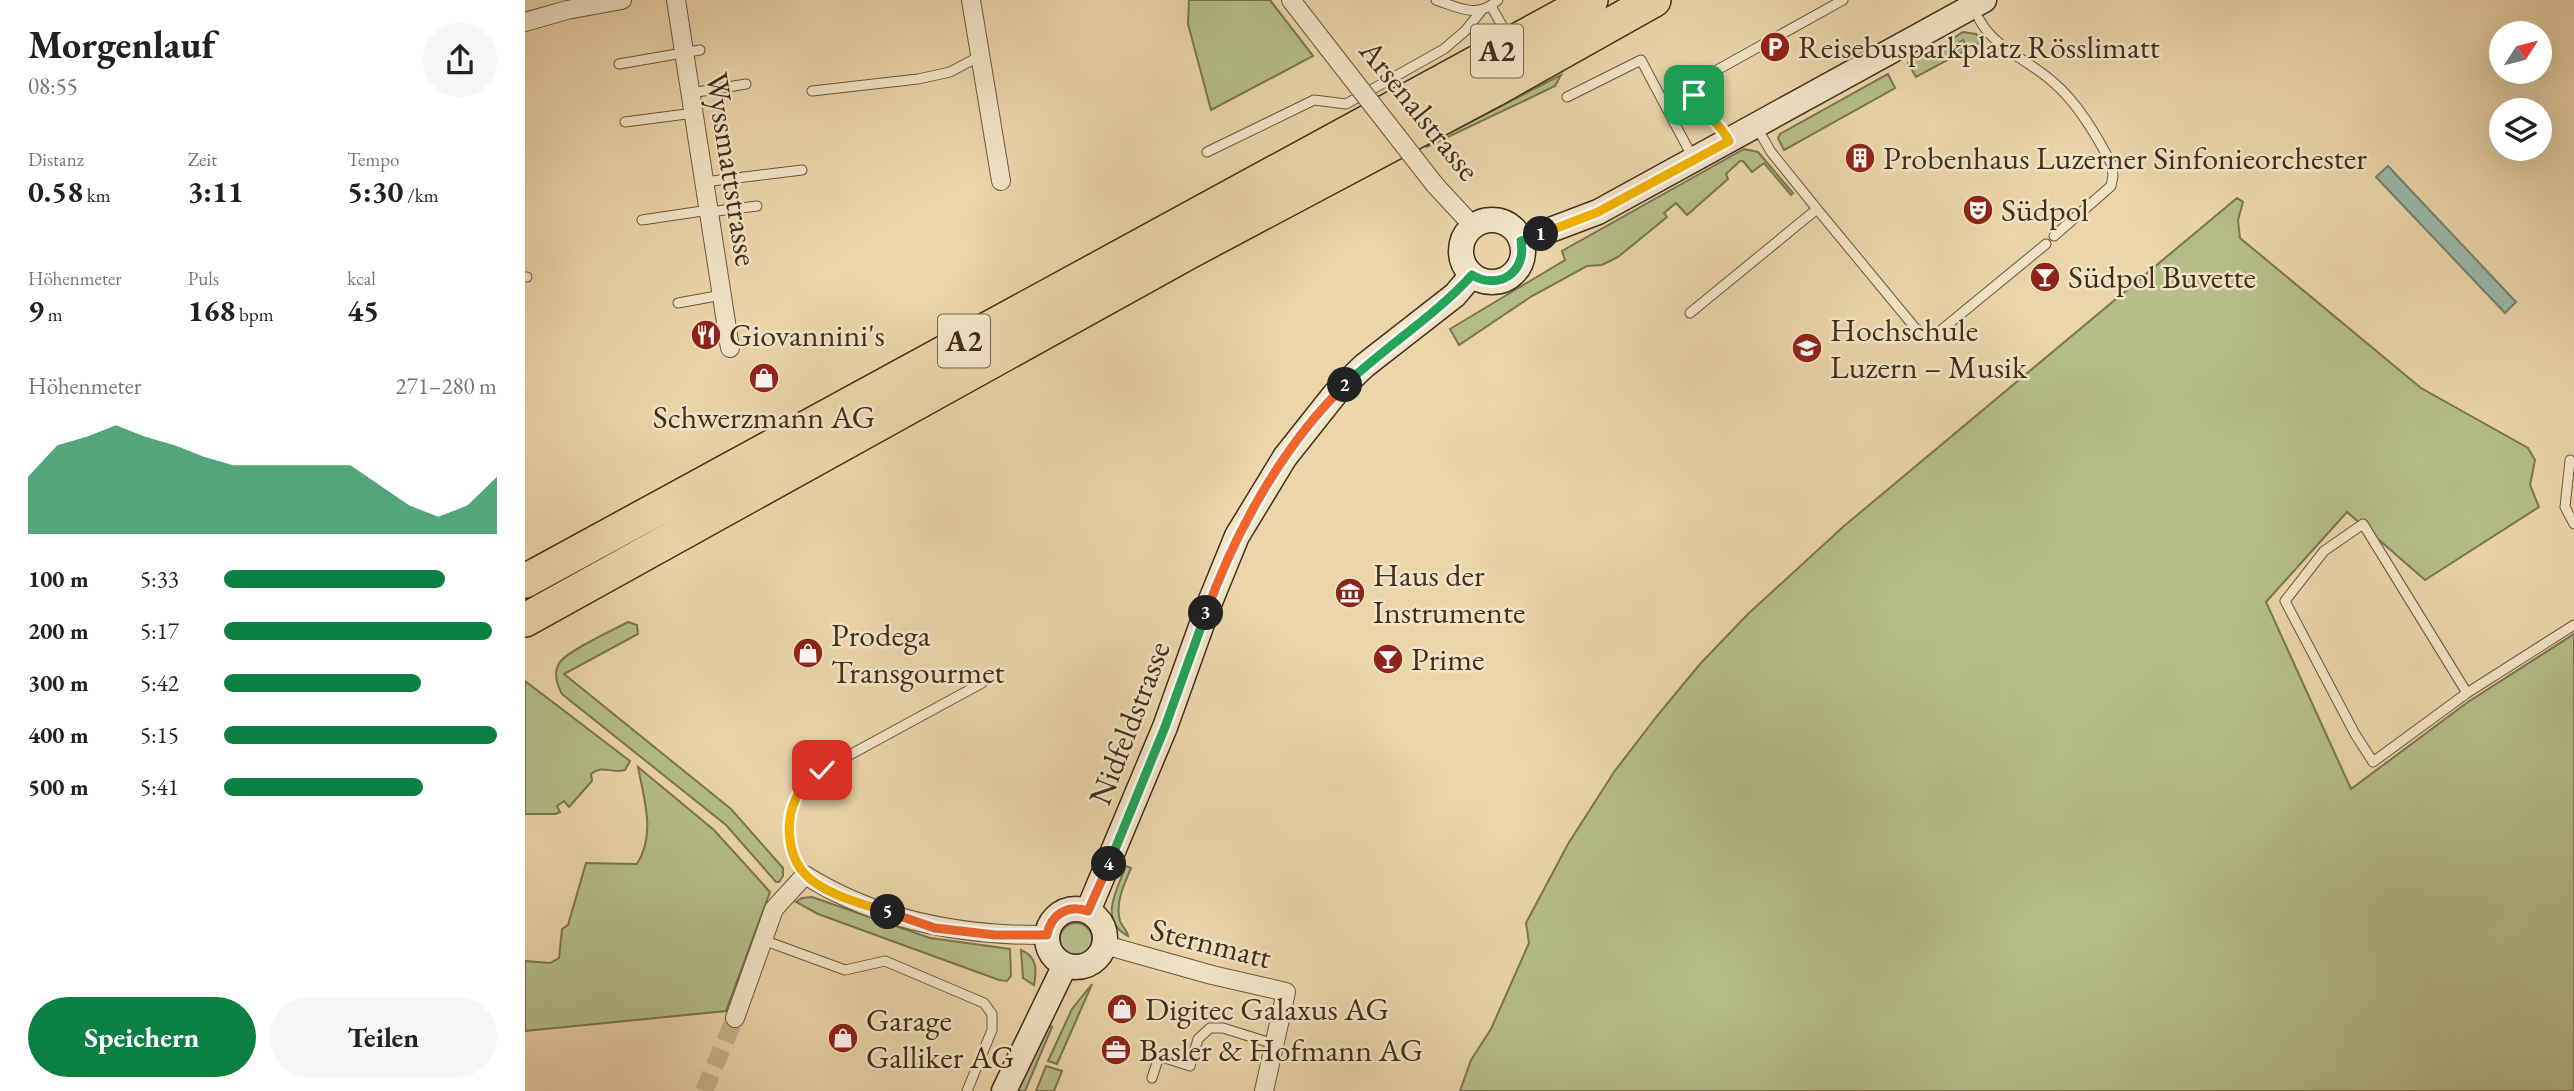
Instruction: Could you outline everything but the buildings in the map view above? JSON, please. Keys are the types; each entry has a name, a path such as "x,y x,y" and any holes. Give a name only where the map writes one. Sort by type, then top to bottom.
{"highway":[{"name":"A2","path":"525,581 1591,0"},
{"name":"A2","path":"525,620 1178,258 1494,90 1654,0"}],"street":[{"path":"525,22 622,0"},
{"name":"Wyssmattstrasse","path":"676,0 692,51 691,93 730,348"},
{"path":"971,0 1001,181"},
{"name":"Arsenalstrasse","path":"1291,0 1435,185 1473,226"},
{"path":"1521,241 1598,212 1972,8"},
{"path":"1489,220 1497,220 1512,228 1521,241 1522,259 1513,274 1506,279 1489,282 1472,275 1462,260 1461,250 1467,233 1473,226 1489,220"},
{"name":"Nidfeldstrasse","path":"1088,911 1165,727 1208,607 1244,525 1285,457 1335,394 1373,359 1455,295 1472,275"},
{"path":"735,1018 774,909 782,897 805,876 831,892 935,928 995,935 1047,935"},
{"path":"1073,908 1088,911 1101,921 1105,945 1096,959 1089,964 1082,967 1065,965 1051,953 1048,927 1058,914 1073,908"},
{"name":"Sternmatt","path":"1105,945 1212,975 1286,992 1264,1091"},
{"path":"1004,1091 1065,965"}],"lane":[{"path":"1436,0 1477,12 1490,5"},
{"path":"1729,141 1724,131 1698,104 1694,86 1699,80 1843,0"},
{"path":"1490,5 1512,43"},
{"path":"1207,152 1314,100 1346,104 1444,50 1490,5"},
{"path":"1972,8 1984,29 2003,47 2052,81 2070,99 2112,165 2111,186 2054,236"},
{"path":"619,64 692,51"},
{"path":"812,91 918,79 950,72 980,57"},
{"path":"1567,97 1641,60 1694,160"},
{"path":"691,93 746,85"},
{"path":"625,122 694,113"},
{"path":"1756,126 1771,152 1817,209 1916,329 1927,335 1940,331 2046,244"},
{"path":"704,182 802,170"},
{"path":"642,220 757,206"},
{"path":"1689,313 1817,209"},
{"path":"678,303 722,295"},
{"path":"2570,460 2565,508 2574,524"},
{"path":"2467,693 2363,524 2324,551 2285,601 2355,734 2373,762 2467,693 2574,625"},
{"path":"805,876 796,861 788,832 796,797 809,781 822,770 982,683"},
{"path":"763,940 845,970 885,961 984,1003 992,1014 992,1030 967,1091"},
{"path":"1151,1078 1159,1056 1190,1066 1198,1039 1209,1028 1223,1028 1274,1044"}],"green space":[{"path":"1189,0 1270,0 1313,56 1211,110 1188,24"},
{"path":"1963,32 1976,34 1983,41 1916,77 1908,63 1944,44 1951,54 1966,45 1963,40 1953,46 1950,40"},
{"path":"1888,74 1895,88 1784,150 1778,138 1780,134"},
{"path":"1561,75 1555,86 1427,147 1426,145"},
{"path":"1744,149 1758,152 1793,193 1791,195 1764,163 1752,172 1740,161 1726,174 1728,179 1687,215 1676,203 1664,213 1667,217 1618,257 1602,265 1587,266 1532,296 1459,345 1450,329 1565,260 1562,251"},
{"path":"2237,198 2243,202 2238,220 2240,238 2421,388 2528,448 2535,460 2530,485 2539,507 2425,580 2347,512 2266,602 2351,789 2468,702 2574,634 2574,1091 1460,1091 1471,1060 1491,1029 1529,943 1526,923 1568,844 1614,772 1700,664 1748,614 1844,526"},
{"path":"628,622 637,625 638,634 564,674 731,809 783,868 783,876 779,882 776,882 726,825 562,694 556,678 560,662 582,646"},
{"path":"525,681 630,761 625,770 603,769 591,774 592,781 569,807 564,801 557,806 560,812 556,814 525,814"},
{"path":"638,767 714,830 770,892 726,1011 525,1031 525,961 550,963 559,958 562,929 568,925 586,863 637,864 643,853 647,816"},
{"path":"1126,866 1131,868 1121,894 1119,914 1128,936 1114,922 1112,913 1112,904"},
{"path":"812,897 930,938 1010,949 1011,976 1007,981 999,980 818,914 796,902"},
{"path":"1076,923 1087,928 1092,939 1087,950 1076,955 1065,950 1060,939 1065,928"},
{"path":"1021,950 1030,956 1035,964 1034,985 1023,978"},
{"path":"1092,984 1057,1064 1048,1061 1072,1009"},
{"path":"1050,1025 1052,1027 1025,1091 1013,1091 1020,1075"},
{"path":"1046,1066 1062,1071 1054,1091 1036,1091"}],"shaded area":[{"path":"2388,166 2516,302 2505,313 2376,177"}],"tunnel":[{"path":"704,1091 735,1018"}],"place":[{"name":"Reisebusparkplatz Rösslimatt","path":"1775,47"},
{"name":"Probenhaus Luzerner Sinfonieorchester","path":"1860,158"},
{"name":"Südpol","path":"1978,210"},
{"name":"Südpol Buvette","path":"2045,277"},
{"name":"Giovannini's","path":"706,335"},
{"name":"Hochschule Luzern – Musik","path":"1807,348"},
{"name":"Schwerzmann AG","path":"764,378"},
{"name":"Haus der Instrumente","path":"1350,593"},
{"name":"Prodega Transgourmet","path":"808,653"},
{"name":"Prime","path":"1388,659"},
{"name":"Digitec Galaxus AG","path":"1122,1009"},
{"name":"Garage Galliker AG","path":"843,1038"},
{"name":"Basler & Hofmann AG","path":"1116,1050"}],"route":[{"path":"822,770 796,797 788,832 796,861 805,876 831,892 935,928 995,935 1047,935 1048,927 1058,914 1073,908 1088,911 1165,727 1237,536 1285,457 1335,394 1400,336 1455,295 1472,275 1489,282 1506,279 1513,274 1522,259 1521,241 1598,212 1729,141 1724,131 1698,104 1694,95"}]}
